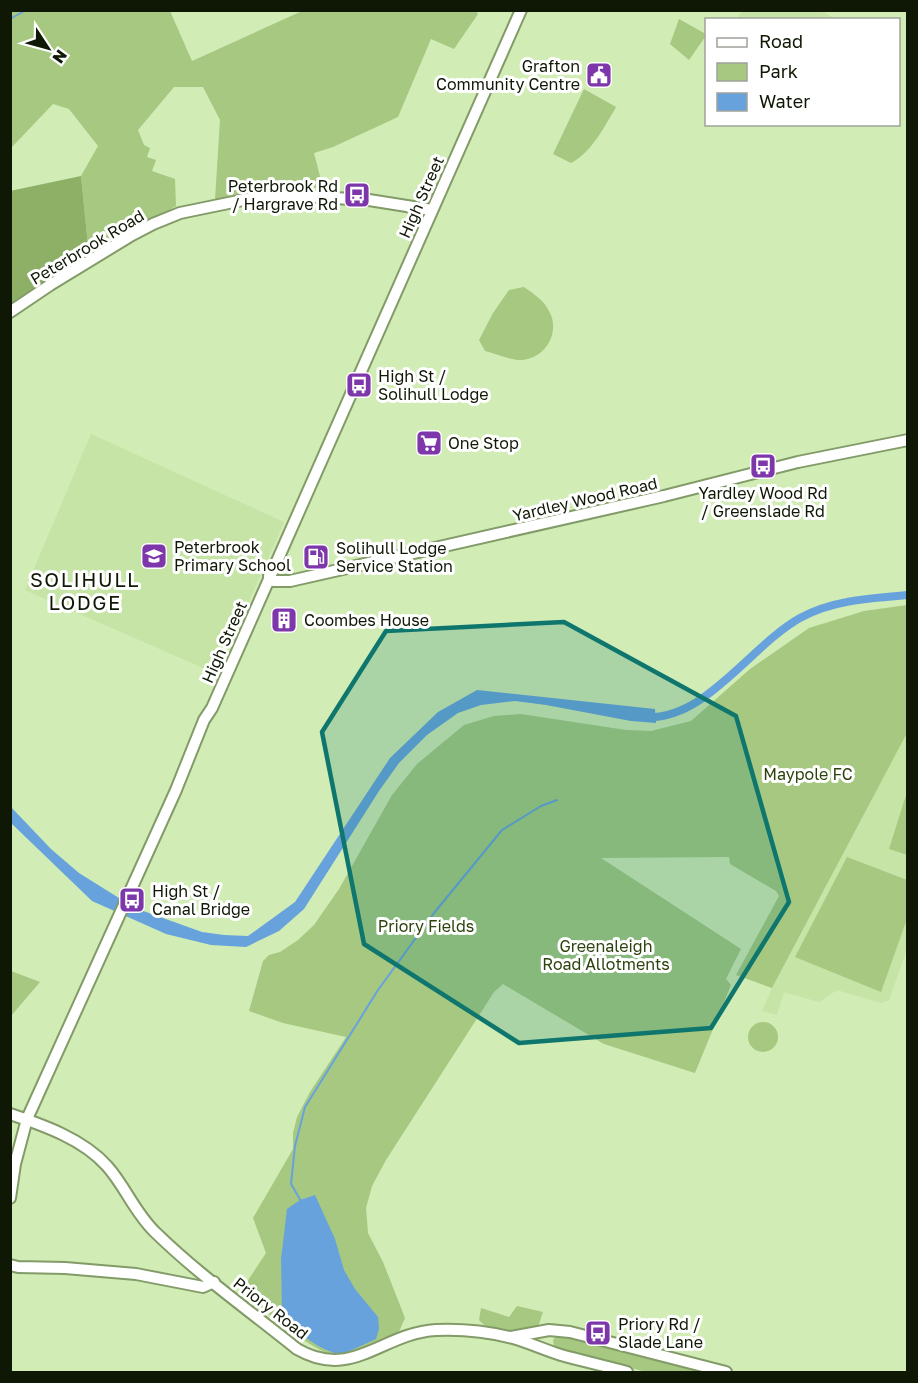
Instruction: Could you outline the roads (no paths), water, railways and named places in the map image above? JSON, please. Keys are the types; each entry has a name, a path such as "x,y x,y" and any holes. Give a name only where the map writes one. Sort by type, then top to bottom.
{"street":[{"name":"High Street","path":"10,1198 16,1156 27,1119 521,10"},
{"name":"Peterbrook Road","path":"10,312 132,235 180,213 248,199 282,195 369,200 432,210"},
{"name":"Yardley Wood Road","path":"269,576 273,580 290,581 664,496 798,462 908,440"},
{"path":"10,1114 48,1128 94,1154 107,1166 135,1209 153,1230 214,1282"},
{"name":"Priory Road","path":"10,1265 136,1274 203,1287 214,1282 297,1349 323,1360 342,1360 404,1338 435,1330 511,1337 559,1354 627,1372"},
{"name":"Priory Road","path":"511,1337 549,1330 570,1332 726,1372"}],"water":[{"path":"477,690 655,709 656,723 631,721 515,701 481,705 458,713 427,735 399,763 304,909 279,931 246,947 211,945 166,934 92,901 11,823 10,806 51,849 79,873 135,908 202,932 248,936 295,902 390,758 438,712"},
{"path":"315,1195 335,1239 344,1270 355,1289 378,1317 379,1329 376,1339 341,1355 308,1339 282,1314 281,1259 287,1209 300,1200"}],"waterway":[{"path":"10,19 26,10"},
{"path":"645,717 667,715 688,707 726,680 781,630 812,612 852,601 908,595"},
{"path":"301,1201 291,1184 295,1146 305,1107 378,990 434,913 502,830 541,806 557,800"}],"place":[{"name":"Grafton Community Centre","path":"599,75"},
{"name":"Peterbrook Rd / Hargrave Rd","path":"357,195"},
{"name":"High St / Solihull Lodge","path":"359,385"},
{"name":"One Stop","path":"429,443"},
{"name":"Yardley Wood Rd / Greenslade Rd","path":"763,466"},
{"name":"Peterbrook Primary School","path":"154,556"},
{"name":"Solihull Lodge Service Station","path":"316,557"},
{"name":"Coombes House","path":"284,620"},
{"name":"High St / Canal Bridge","path":"132,900"},
{"name":"Priory Rd / Slade Lane","path":"598,1333"}],"district":[{"name":"SOLIHULL LODGE","path":"85,592"}],"park label":[{"name":"Maypole FC","path":"808,774"},
{"name":"Priory Fields","path":"426,926"},
{"name":"Greenaleigh Road Allotments","path":"606,955"}]}
